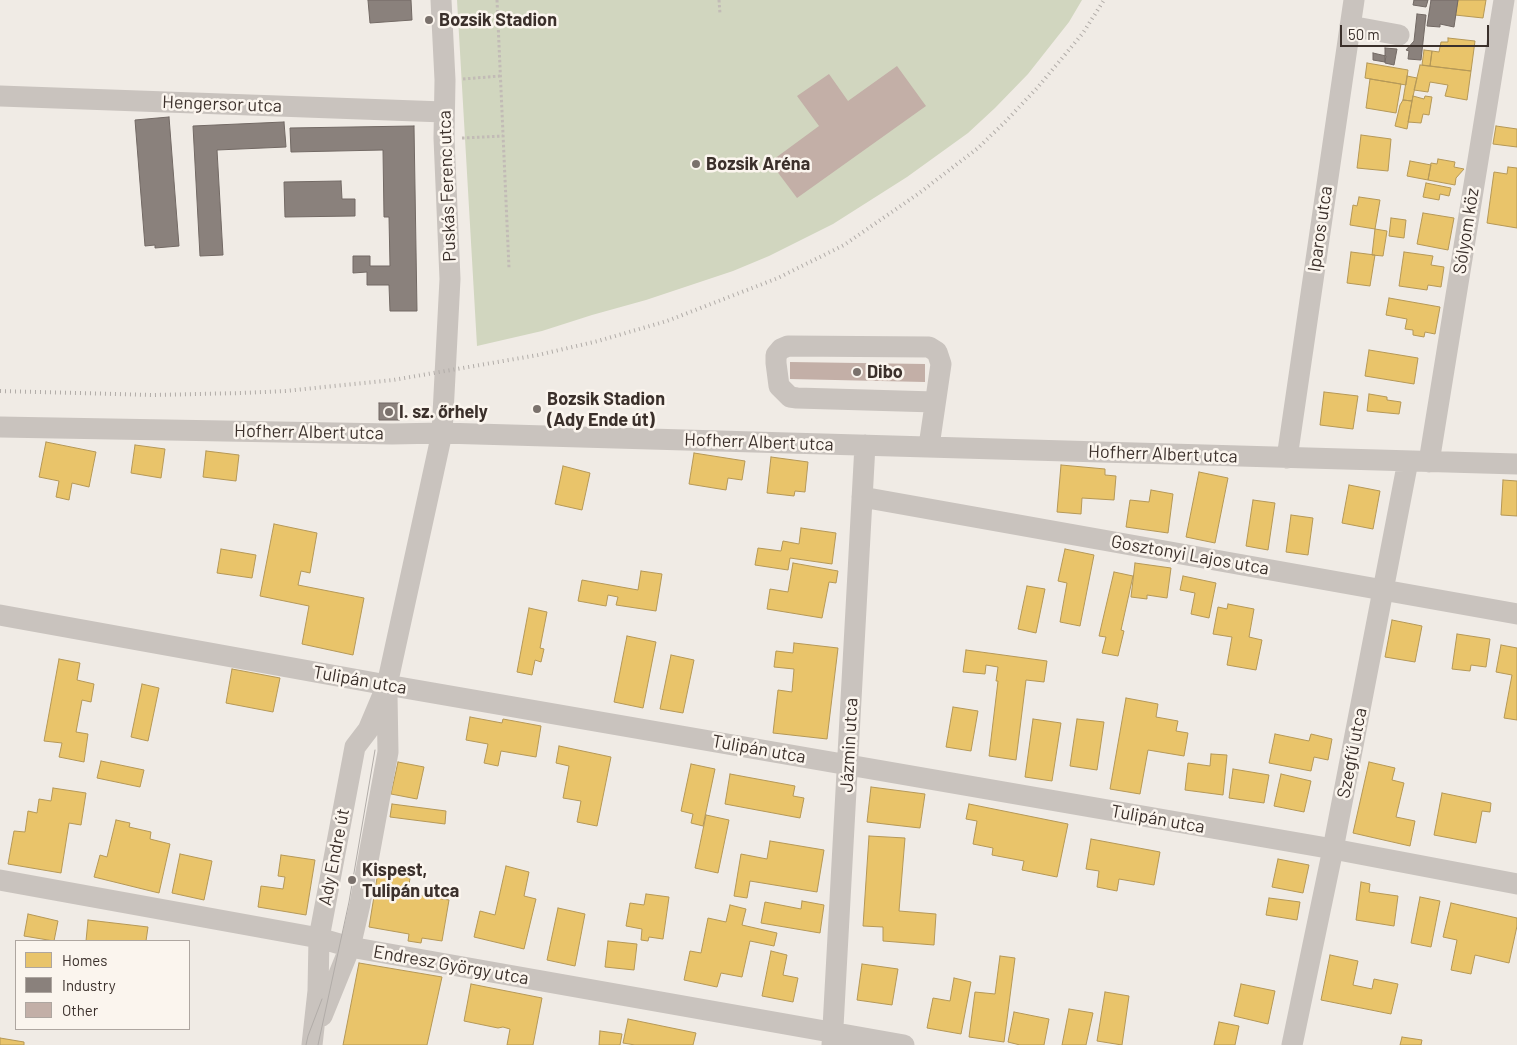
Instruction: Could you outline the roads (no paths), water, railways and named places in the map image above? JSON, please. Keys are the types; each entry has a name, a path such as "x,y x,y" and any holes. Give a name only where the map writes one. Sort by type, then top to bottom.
{"street":[{"name":"Puskás Ferenc utca","path":"441,0 450,279 446,372"},
{"name":"Iparos utca","path":"1287,458 1354,0"},
{"name":"Sólyom köz","path":"1419,461 1504,0"},
{"path":"1350,26 1399,34"},
{"name":"Hengersor utca","path":"0,96 444,112"},
{"path":"929,446 941,364 937,352 929,347 788,346 781,349 776,355 779,386 790,397 935,402"},
{"name":"Ady Endre út","path":"313,1041 318,991 319,938 355,748 368,730 387,685 442,433 446,372"},
{"name":"Hofherr Albert utca","path":"0,427 392,434 442,433 1517,464"},
{"name":"Jázmin utca","path":"833,1039 865,445"},
{"name":"Szegfű utca","path":"1292,1045 1384,590 1419,461"},
{"name":"Gosztonyi Lajos utca","path":"862,497 1517,614"},
{"name":"Tulipán utca","path":"0,615 387,685 1333,849 1517,884"},
{"name":"Ady Endre út","path":"313,1041 350,948 360,904 388,752 387,685"},
{"name":"Endresz György utca","path":"0,880 319,938 350,948 833,1039 904,1045"}],"tram line":[{"path":"318,1045 349,902 375,750"},
{"path":"306,1045 322,999"}],"railway":[{"path":"0,391 154,395 242,393 285,391 393,380 538,355 598,341 667,321 778,278 844,245 918,194 978,148 1005,122 1038,87 1083,33 1104,0"}],"place":[{"name":"Bozsik Stadion","path":"429,20"},
{"name":"Bozsik Aréna","path":"696,164"},
{"name":"Dibo","path":"857,372"},
{"name":"Bozsik Stadion (Ady Ende út)","path":"537,409"},
{"name":"I. sz. őrhely","path":"389,412"},
{"name":"Kispest, Tulipán utca","path":"352,880"}]}
